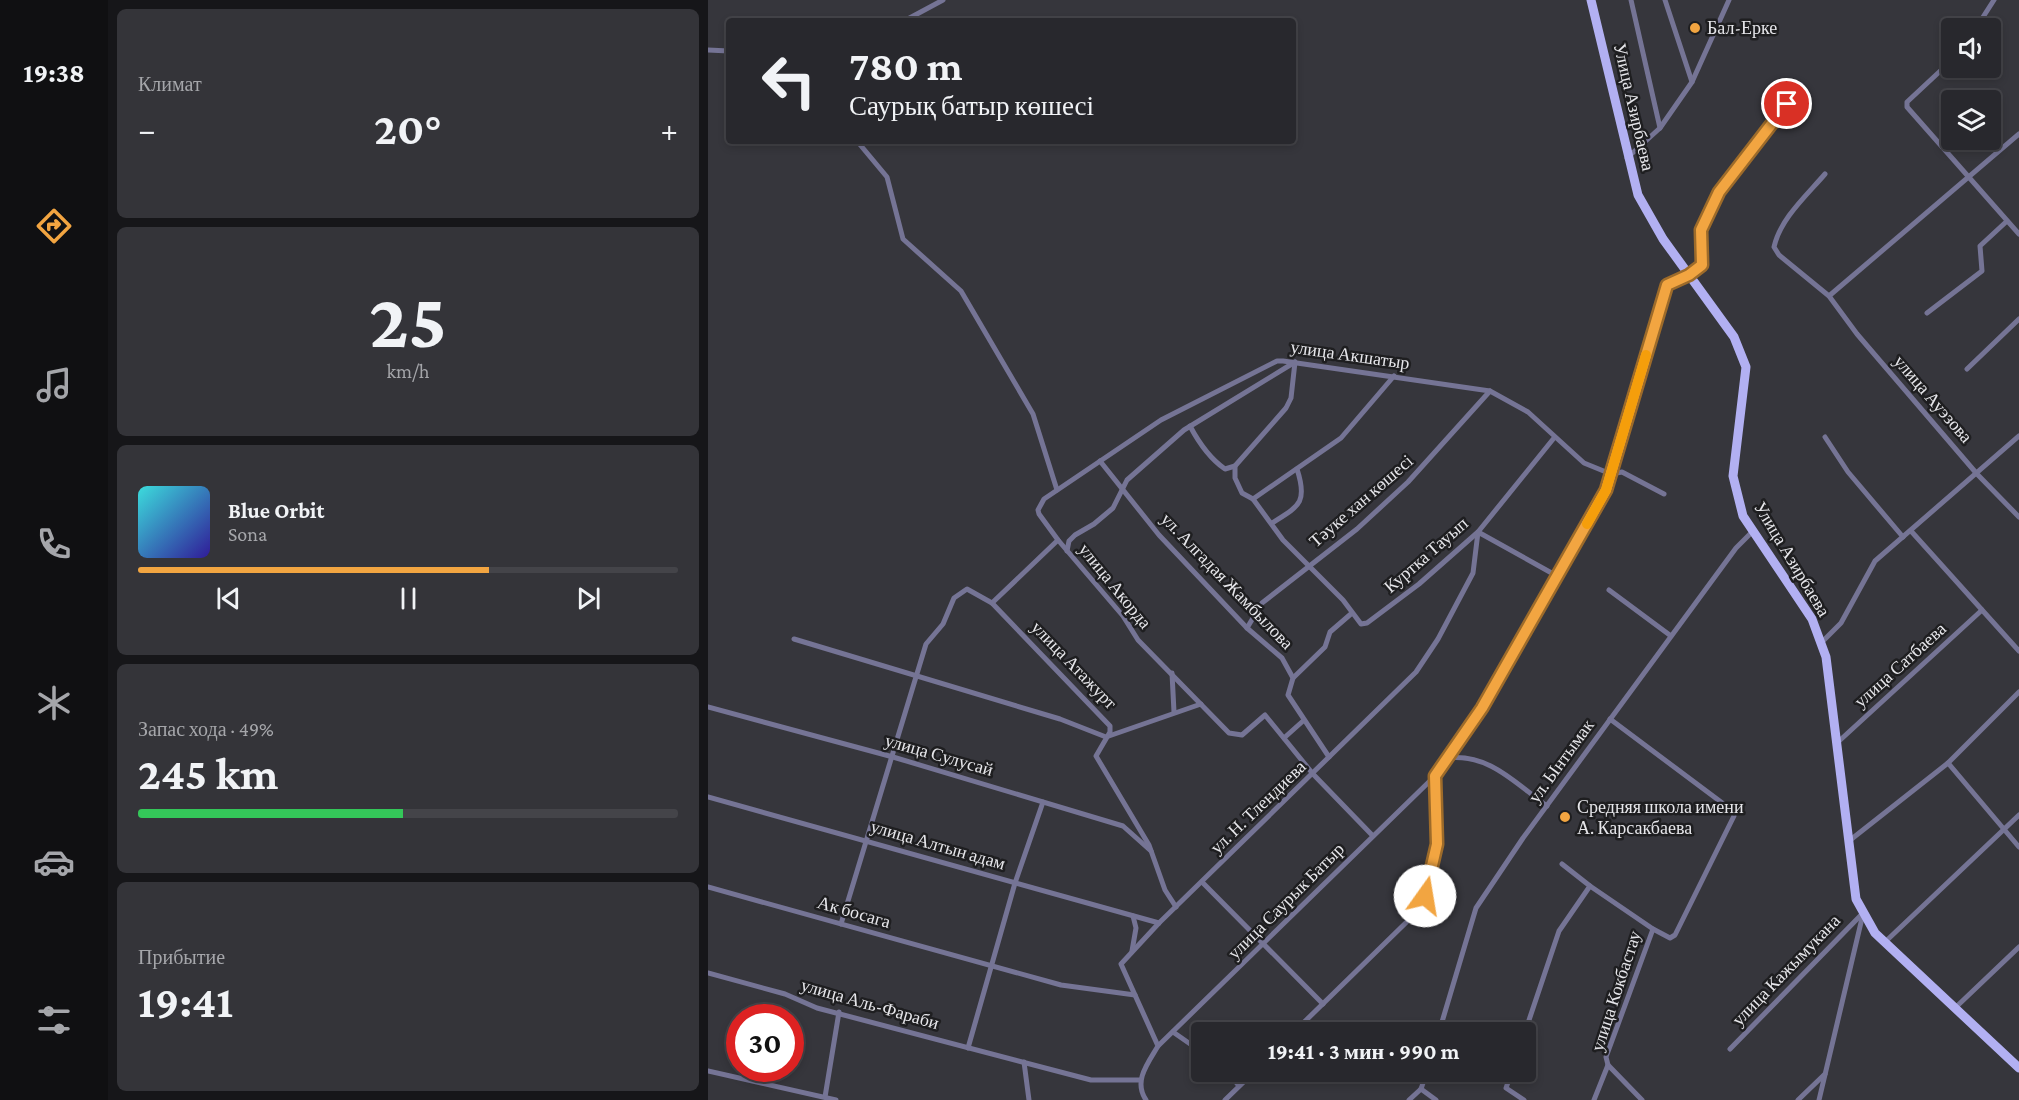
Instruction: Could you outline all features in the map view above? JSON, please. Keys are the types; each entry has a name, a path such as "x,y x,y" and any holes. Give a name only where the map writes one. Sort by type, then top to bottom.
{"main road":[{"name":"Улица Азирбаева","path":"1591,0 1627,158 1638,195 1662,239 1734,337 1746,367 1733,476 1743,516 1812,619 1826,657 1856,898 1875,933 2019,1068"}],"street":[{"path":"910,18 943,0"},
{"path":"1631,0 1660,128"},
{"path":"1665,0 1692,82"},
{"path":"1627,158 1660,128 1692,82 1729,0"},
{"path":"1982,18 1994,0"},
{"path":"708,50 726,51"},
{"path":"1941,70 1907,102 1910,112 2019,234"},
{"path":"1689,275 1702,265 1701,230 1719,192 1801,85"},
{"path":"1829,296 2019,134"},
{"path":"860,144 887,177 903,239 961,291 1033,414 1057,490"},
{"name":"улица Ауэзова","path":"1825,174 1794,210 1776,236 1774,247 1779,255 1829,296 1857,334 1977,474 2019,517"},
{"path":"1927,313 1982,271 1980,246 2007,221"},
{"name":"улица Саурык Батыр","path":"1140,1080 1158,1046 1265,945 1372,835 1435,776 1482,708 1606,490 1667,285 1689,275"},
{"path":"1967,369 2019,319"},
{"name":"улица Акшатыр","path":"1040,514 1038,510 1044,499 1161,420 1277,361 1490,391 1528,412 1584,464 1611,474 1622,472 1664,494"},
{"path":"1190,426 1200,444 1216,463 1225,469 1235,466 1286,408 1293,387 1295,362"},
{"path":"1067,551 1069,541 1075,535 1113,508 1127,480 1190,426 1295,362"},
{"path":"1253,499 1341,438 1394,376"},
{"name":"Тәуке хан көшесі","path":"1247,628 1262,603 1357,529 1408,482 1449,440 1490,391"},
{"path":"1821,643 1841,622 1875,561 2019,436"},
{"path":"1825,437 1848,472 1903,537"},
{"name":"Куртка Тауып","path":"1352,613 1361,624 1367,623 1419,584 1478,532 1554,438"},
{"name":"ул. Алгадая Жамбылова","path":"1100,461 1159,535 1247,628 1282,658 1293,678 1288,695 1329,758"},
{"path":"1235,466 1234,478 1242,493 1253,499 1283,540 1310,565 1352,613 1330,632 1325,647 1293,678"},
{"path":"1272,524 1300,505 1302,495 1297,470"},
{"name":"улица Акорда","path":"1040,514 1058,540 1123,616 1138,640 1229,733 1237,736 1265,715 1284,738"},
{"name":"ул. Ынтымак","path":"1441,1022 1476,908 1610,719 1736,548 1753,531"},
{"path":"1911,531 2019,651"},
{"path":"1478,532 1557,576"},
{"name":"ул. Н. Тлендиева","path":"1135,995 1121,964 1159,923 1416,672 1438,639 1473,573 1478,532"},
{"path":"992,603 1058,540"},
{"name":"улица Атажурт","path":"914,676 926,644 943,624 954,598 967,589 992,603 1110,726 1096,756 1152,852 1165,890 1176,907"},
{"path":"1609,590 1671,636"},
{"name":"улица Сатбаева","path":"1838,742 1982,610"},
{"path":"794,639 1060,719 1106,737 1201,704"},
{"path":"1172,673 1174,712"},
{"path":"841,924 868,840 914,676"},
{"path":"1849,841 1948,763 2019,692"},
{"name":"улица Сулусай","path":"708,707 891,756 1123,826 1152,852"},
{"path":"1610,719 1733,811 1734,816 1675,935 1670,938 1653,929"},
{"path":"1303,721 1284,738 1313,774 1372,835"},
{"path":"1447,758 1475,758 1487,763 1547,806"},
{"path":"1948,763 2019,847"},
{"path":"1304,1022 1422,907 1437,844 1435,776"},
{"name":"улица Алтын адам","path":"708,796 1159,923"},
{"path":"968,1048 1015,884 1043,802"},
{"path":"1885,942 2019,815"},
{"name":"улица Кокбастау","path":"1562,864 1653,929 1606,1057 1608,1065 1594,1100"},
{"path":"1202,882 1323,1004"},
{"path":"1528,1022 1558,931 1590,886"},
{"name":"Ак босага","path":"708,887 1060,985 1135,995"},
{"path":"1819,1100 1864,912"},
{"name":"улица Кажымукана","path":"1730,1049 1864,912"},
{"path":"1132,952 1136,928 1133,916"},
{"path":"1955,1008 2019,947"},
{"name":"улица Аль-Фараби","path":"708,973 785,994 817,1008 1091,1080 1140,1080"},
{"path":"1135,995 1158,1046"},
{"path":"822,1098 839,1012"},
{"path":"1173,1032 1191,1045"},
{"path":"1024,1062 1029,1100"},
{"path":"1608,1065 1642,1100"},
{"path":"708,1071 836,1100"},
{"path":"1798,1100 1825,1073"},
{"path":"1140,1080 1142,1094 1146,1100"},
{"path":"1236,1082 1239,1086"},
{"path":"1225,1100 1243,1082"},
{"path":"1409,1100 1421,1089 1423,1082"},
{"path":"1508,1082 1506,1088 1524,1100"},
{"path":"1421,1089 1436,1100"}],"slow traffic":[{"path":"1587,524 1606,490 1646,355"}],"place":[{"name":"Бал-Ерке","path":"1695,28"},
{"name":"Средняя школа имени А. Карсакбаева","path":"1565,817"}],"route":[{"path":"1425,896 1437,844 1435,776 1482,708 1606,490 1667,285 1689,275 1702,265 1701,230 1719,192 1787,104"}]}
